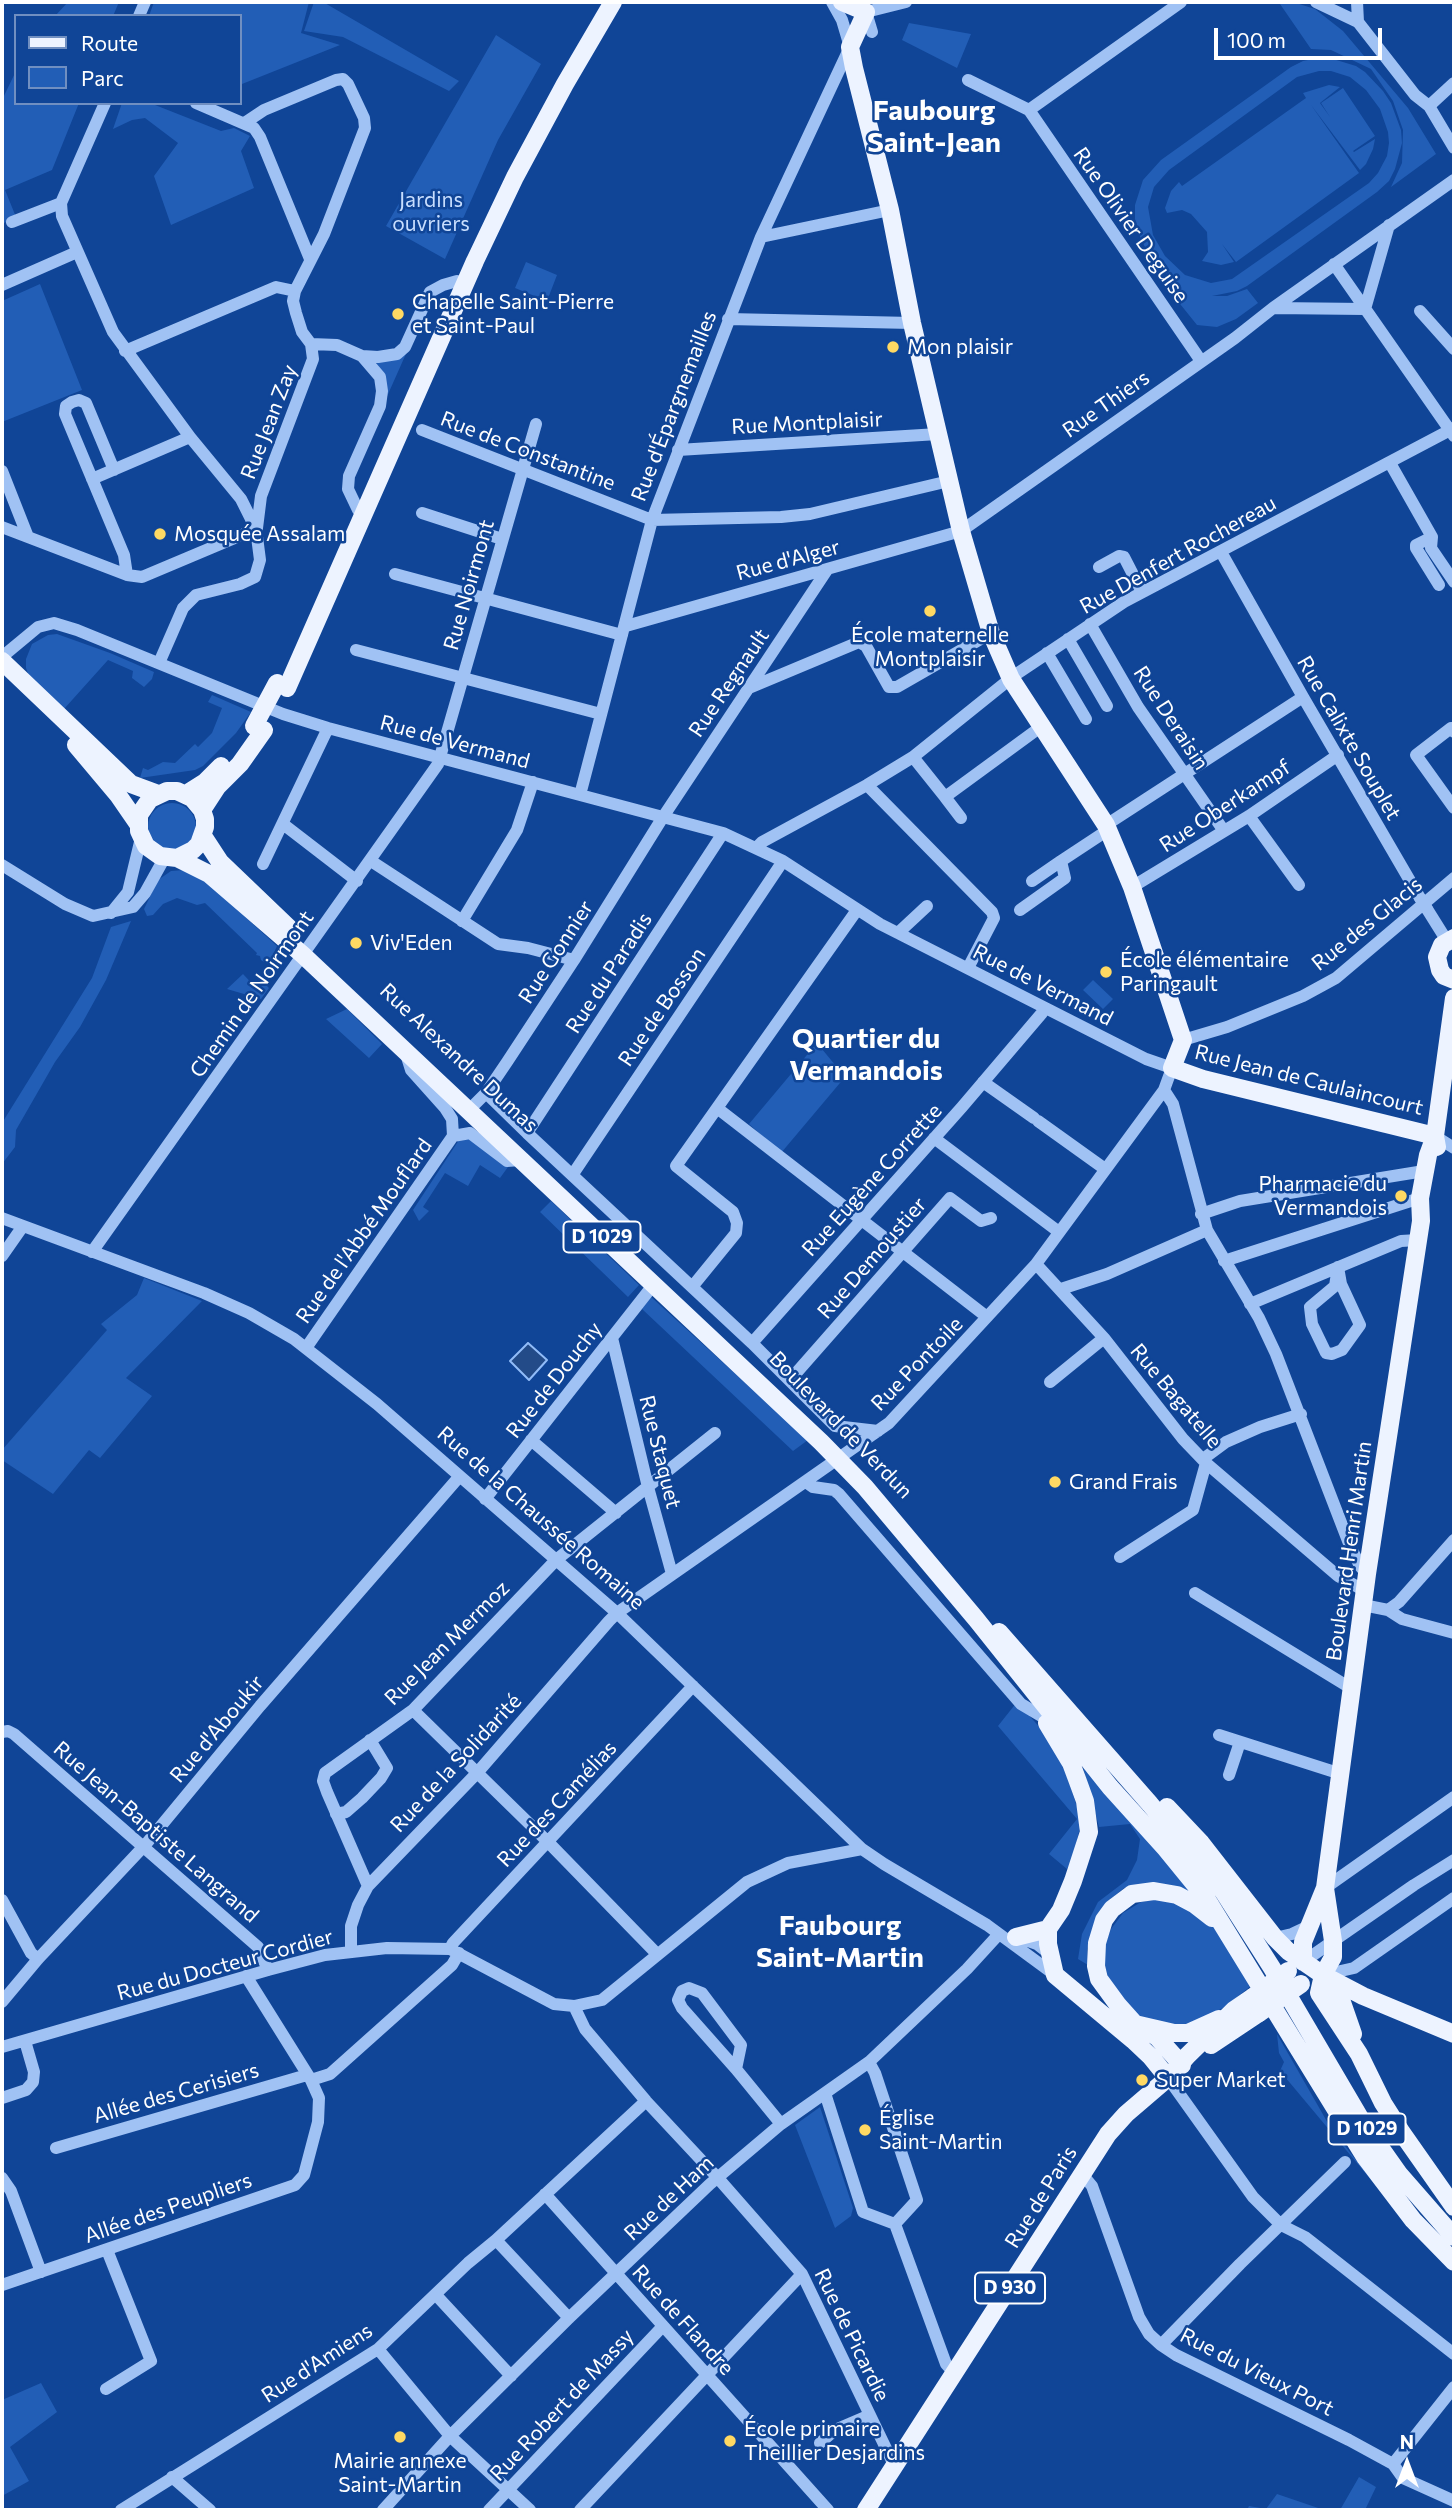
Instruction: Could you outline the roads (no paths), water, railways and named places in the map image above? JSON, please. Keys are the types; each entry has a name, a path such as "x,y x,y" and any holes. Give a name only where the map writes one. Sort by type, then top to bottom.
{"main road":[{"path":"282,685 457,281 519,148 556,80 604,2"},
{"path":"202,810 217,787 240,764 320,617 486,237 565,83 613,2"},
{"path":"842,2 869,7 850,47 890,211 912,323 961,531 991,633 1011,679 1107,827 1132,887 1183,1040 1172,1068"},
{"path":"2,659 131,784 158,794"},
{"path":"2,676 82,751 118,795 152,852 171,858 193,850 203,836 205,818 202,810 186,794 167,791 158,794 144,806 140,831"},
{"path":"186,794 214,773 259,728"},
{"name":"Rue Alexandre Dumas","path":"203,836 220,862 306,951 481,1098 657,1281"},
{"name":"D 1029","path":"171,858 209,874 306,951 406,1053 520,1160 657,1281"},
{"path":"1451,939 1438,951 1437,964 1444,976 1454,980"},
{"name":"Boulevard Henri Martin","path":"1297,1972 1303,1942 1325,1888 1365,1590 1419,1231 1420,1198 1424,1171 1435,1136 1454,998"},
{"name":"Rue Jean de Caulaincourt","path":"1172,1068 1207,1080 1435,1136"},
{"name":"Boulevard Henri Martin","path":"1419,1231 1432,1199 1438,1157 1435,1136"},
{"name":"Boulevard de Verdun","path":"657,1281 841,1457 1040,1677"},
{"name":"D 1029","path":"841,1457 976,1619 1110,1787 1180,1865 1227,1931 1365,2157 1413,2220 1454,2262"},
{"path":"1010,1663 1071,1763 1085,1801 1089,1832 1061,1910 1048,1929 1055,1975"},
{"path":"1040,1677 1092,1722 1201,1843 1276,1938 1297,1972"},
{"name":"D 1029","path":"1040,1677 1223,1891 1272,1968 1363,2123 1399,2174 1454,2237"},
{"name":"Boulevard Henri Martin","path":"1325,1888 1333,1941"},
{"path":"1227,1931 1194,1904 1164,1892 1145,1891 1132,1894 1112,1909 1100,1931 1096,1966 1099,1979 1135,2024 1174,2033 1188,2033 1234,2010"},
{"path":"1008,1936 1048,1929"},
{"path":"1333,1941 1333,1957 1323,1975 1320,1993 1359,2054 1402,2133 1454,2207"},
{"name":"Rue de la Chaussée Romaine","path":"1051,1955 1119,2014 1157,2037 1182,2064"},
{"name":"D 930","path":"1256,2005 1297,1972 1323,1975"},
{"name":"Rue de la Chaussée Romaine","path":"1055,1975 1133,2040 1168,2078"},
{"path":"1323,1975 1363,1996 1454,2034"},
{"path":"1323,1975 1337,1988 1359,2054"},
{"name":"Rue de Paris","path":"866,2510 1108,2134 1126,2114 1168,2078 1234,2010 1256,2005"},
{"name":"Rue de Paris","path":"1182,2064 1194,2059 1227,2034 1256,2005"},
{"path":"1351,2024 1363,2011 1391,2008"}],"street":[{"path":"832,2 842,20 850,47"},
{"path":"872,32 869,7 906,2"},
{"path":"968,80 1029,110 1181,2"},
{"path":"1316,2 1358,22 1415,95 1429,106 1454,148"},
{"path":"1357,2 1358,22"},
{"name":"Rue d'Épargnemailles","path":"580,795 652,520 761,237 850,47"},
{"path":"125,351 276,287 295,291 324,234 365,128 364,118 343,79 264,110 246,122"},
{"path":"1429,106 1454,83"},
{"path":"104,105 61,203 62,216 113,332 125,351 241,499 256,528 260,560 255,577 240,584 196,595 183,608 159,663"},
{"path":"201,105 246,122 254,128 310,259"},
{"name":"Rue Olivier Deguise","path":"1029,110 1201,361"},
{"path":"1365,309 1389,225 1454,180"},
{"path":"12,222 61,203"},
{"path":"761,237 890,211"},
{"name":"Rue Thiers","path":"961,531 1389,225"},
{"path":"2,285 77,252"},
{"path":"1334,264 1453,431"},
{"path":"311,344 337,345 362,356 397,354 404,347 430,292 457,281"},
{"name":"Rue Jean Zay","path":"256,528 261,496 313,359 311,344 302,332 296,313 293,301 295,291"},
{"path":"1273,307 1365,309"},
{"path":"1420,312 1454,349"},
{"path":"728,320 912,323"},
{"path":"358,510 348,489 349,476 380,405 383,391 380,377 362,356"},
{"path":"114,470 86,403 79,400 66,406 65,414 124,555 127,575"},
{"name":"Rue Noirmont","path":"439,757 536,424"},
{"name":"Rue de Constantine","path":"422,430 652,520 810,514 949,481"},
{"name":"Rue Denfert Rochereau","path":"756,848 762,842 913,757 1047,653 1142,592 1453,431"},
{"name":"Rue Montplaisir","path":"678,450 938,434"},
{"path":"92,479 190,437"},
{"path":"1390,463 1432,537 1431,548 1454,582"},
{"path":"2,471 28,537"},
{"path":"422,513 502,539"},
{"path":"2,527 127,575 142,577 256,528"},
{"name":"Rue d'Alger","path":"624,630 961,531"},
{"path":"1432,537 1416,545 1416,548 1439,585"},
{"name":"Rue Calixte Souplet","path":"1221,552 1424,903 1451,939"},
{"path":"1099,567 1119,556 1124,557 1142,592"},
{"name":"Rue Regnault","path":"663,817 827,570"},
{"path":"395,574 624,630"},
{"name":"Rue de Vermand","path":"2,659 38,627 54,623 283,714 723,833 783,861 857,910 898,933 1146,1059 1172,1068"},
{"name":"Rue Deraisin","path":"1090,624 1138,707 1224,831"},
{"path":"749,688 859,642 866,646 890,687 897,687 991,633"},
{"path":"1068,639 1107,706"},
{"path":"356,650 601,714"},
{"path":"1047,653 1086,719"},
{"path":"1032,881 1107,827 1303,697"},
{"path":"945,797 1042,726"},
{"path":"263,864 328,728"},
{"path":"1454,732 1451,728 1416,755 1454,808"},
{"name":"Rue Oberkampf","path":"1132,887 1249,816 1338,755"},
{"name":"Chemin de Noirmont","path":"92,1252 357,881 438,764 439,757"},
{"path":"913,757 961,818"},
{"path":"462,921 517,831 533,782"},
{"path":"867,785 992,912 993,918 968,968"},
{"path":"1249,816 1299,885"},
{"name":"Rue Gonnier","path":"481,1098 574,960 663,817"},
{"path":"283,824 357,881"},
{"path":"111,913 128,892 140,831"},
{"name":"Rue du Paradis","path":"527,1133 723,833"},
{"path":"2,865 73,908 93,916 133,907 171,858"},
{"path":"371,861 498,944 528,948 574,960"},
{"name":"Rue de Bosson","path":"573,1174 783,861"},
{"path":"1020,910 1065,878 1066,873 1061,861"},
{"name":"Rue des Glacis","path":"1183,1040 1227,1027 1303,996 1336,978 1454,878"},
{"path":"898,933 927,906"},
{"path":"692,1287 736,1233 737,1223 733,1212 676,1167 857,910"},
{"name":"Rue Eugène Corrette","path":"752,1343 983,1082 1042,1013 1044,1007"},
{"path":"406,1053 411,1070 452,1119 453,1136 470,1133 507,1160 520,1160"},
{"name":"Rue Pontoile","path":"617,1613 878,1431 897,1414 1036,1264 1164,1090 1172,1068"},
{"path":"983,1082 1105,1169"},
{"path":"1164,1090 1173,1104 1207,1230 1276,1354 1360,1566 1365,1590"},
{"name":"Rue Alexandre Dumas","path":"481,1098 527,1133 573,1174 752,1343 835,1426 878,1431"},
{"path":"717,1108 987,1317"},
{"path":"1435,1136 1454,1135"},
{"name":"Rue de l'Abbé Mouflard","path":"306,1348 453,1136"},
{"path":"1435,1136 1454,1147"},
{"path":"934,1138 1059,1231"},
{"path":"1201,1214 1240,1201 1424,1171"},
{"name":"Rue Demoustier","path":"790,1380 950,1198 981,1221 991,1217"},
{"path":"1223,1261 1420,1198"},
{"name":"Rue de la Chaussée Romaine","path":"2,1218 238,1308 306,1348 377,1404 617,1613 862,1849 1008,1936 1055,1975"},
{"path":"2,1256 23,1226"},
{"path":"1061,1289 1107,1274 1207,1230"},
{"path":"1250,1304 1419,1231"},
{"name":"Rue Bagatelle","path":"1036,1264 1104,1338 1183,1439 1204,1461 1338,1576 1365,1590 1402,1619 1454,1633"},
{"path":"1338,1267 1341,1284 1360,1325 1342,1350 1332,1354 1326,1353 1312,1324 1310,1307 1335,1286 1338,1267"},
{"name":"Rue de Douchy","path":"485,1499 657,1281"},
{"name":"Rue Staquet","path":"612,1338 672,1574"},
{"path":"1050,1382 1104,1338"},
{"path":"1120,1556 1193,1510 1204,1461 1226,1442 1260,1427 1301,1414"},
{"name":"Rue Jean Mermoz","path":"368,1886 323,1780 325,1773 413,1710 556,1560 715,1433"},
{"path":"531,1440 616,1513"},
{"name":"Rue d'Aboukir","path":"2,2003 38,1959 143,1847 260,1706 459,1477"},
{"path":"806,1482 813,1487 839,1493 1021,1704 1043,1717"},
{"path":"1388,1610 1399,1602 1454,1540"},
{"path":"1195,1593 1352,1689"},
{"name":"Rue de la Solidarité","path":"351,1951 351,1926 368,1886 477,1773 617,1613"},
{"name":"Rue des Camélias","path":"309,2078 330,2074 452,1965 455,1951 453,1943 693,1686"},
{"path":"413,1710 548,1842 657,1954"},
{"name":"Rue Jean-Baptiste Langrand","path":"5,1731 14,1734 258,1947 268,1970"},
{"path":"1219,1735 1341,1774"},
{"path":"336,1814 346,1812 362,1798 381,1779 387,1768 370,1741"},
{"path":"1228,1774 1240,1742"},
{"path":"1325,1888 1454,1797"},
{"path":"574,2006 602,2000 747,1882 789,1863 862,1849"},
{"path":"1297,1972 1333,1941 1454,1860"},
{"path":"1323,1975 1354,1968 1454,1898"},
{"path":"2,1900 31,1953 38,1959"},
{"path":"1276,1938 1309,1926"},
{"name":"Rue de la Chaussée Romaine","path":"1008,1936 1037,1944 1051,1955"},
{"name":"Rue de Ham","path":"383,2510 450,2436 569,2318 717,2178 781,2124 869,2063 967,1969 1008,1936"},
{"name":"Rue du Docteur Cordier","path":"2,2048 268,1970 351,1951 387,1948 455,1951 554,2004 574,2006"},
{"path":"246,1976 309,2078"},
{"path":"736,2069 741,2045 702,1993 689,1988 682,1991 678,2000 682,2008 781,2124"},
{"name":"Rue de Picardie","path":"574,2006 585,2029 646,2101 802,2274 894,2465"},
{"path":"2,2098 26,2090 33,2082 34,2072 25,2041"},
{"path":"869,2063 875,2073 917,2200 895,2224"},
{"name":"Allée des Cerisiers","path":"56,2148 309,2078"},
{"name":"Allée des Peupliers","path":"2,2285 295,2185 304,2175 318,2122 319,2098 309,2078"},
{"path":"1168,2078 1252,2197 1281,2225 1305,2237 1454,2354"},
{"path":"825,2093 863,2212 895,2224 946,2364 955,2374"},
{"path":"545,2194 646,2101"},
{"path":"1161,2345 1345,2162"},
{"name":"Rue du Vieux Port","path":"1082,2174 1092,2186 1139,2317 1149,2334 1161,2345 1176,2355 1223,2376 1393,2463 1403,2478 1454,2501"},
{"path":"2,2178 11,2191 41,2272"},
{"name":"Rue d'Amiens","path":"121,2510 377,2349 545,2194"},
{"name":"Rue de Flandre","path":"545,2194 828,2510"},
{"path":"496,2240 569,2318"},
{"path":"106,2389 151,2361 107,2250"},
{"path":"580,2510 802,2274"},
{"path":"436,2295 511,2376"},
{"name":"Rue Robert de Massy","path":"489,2510 663,2326"},
{"path":"377,2349 450,2436 530,2510"},
{"path":"1393,2463 1454,2387"},
{"path":"820,2443 835,2430 870,2415"},
{"path":"172,2477 210,2510"}],"place":[{"name":"Chapelle Saint-Pierre et Saint-Paul","path":"398,314"},
{"name":"Mon plaisir","path":"893,347"},
{"name":"Mosquée Assalam","path":"160,534"},
{"name":"École maternelle Montplaisir","path":"930,611"},
{"name":"Viv'Eden","path":"356,943"},
{"name":"École élémentaire Paringault","path":"1106,972"},
{"name":"Pharmacie du Vermandois","path":"1401,1196"},
{"name":"Grand Frais","path":"1055,1482"},
{"name":"Super Market","path":"1142,2080"},
{"name":"Église Saint-Martin","path":"865,2130"},
{"name":"Mairie annexe Saint-Martin","path":"400,2437"},
{"name":"École primaire Theillier Desjardins","path":"730,2441"}],"district":[{"name":"Faubourg Saint-Jean","path":"934,127"},
{"name":"Quartier du Vermandois","path":"866,1055"},
{"name":"Faubourg Saint-Martin","path":"840,1942"}],"park label":[{"name":"Jardins ouvriers","path":"431,212"}]}
